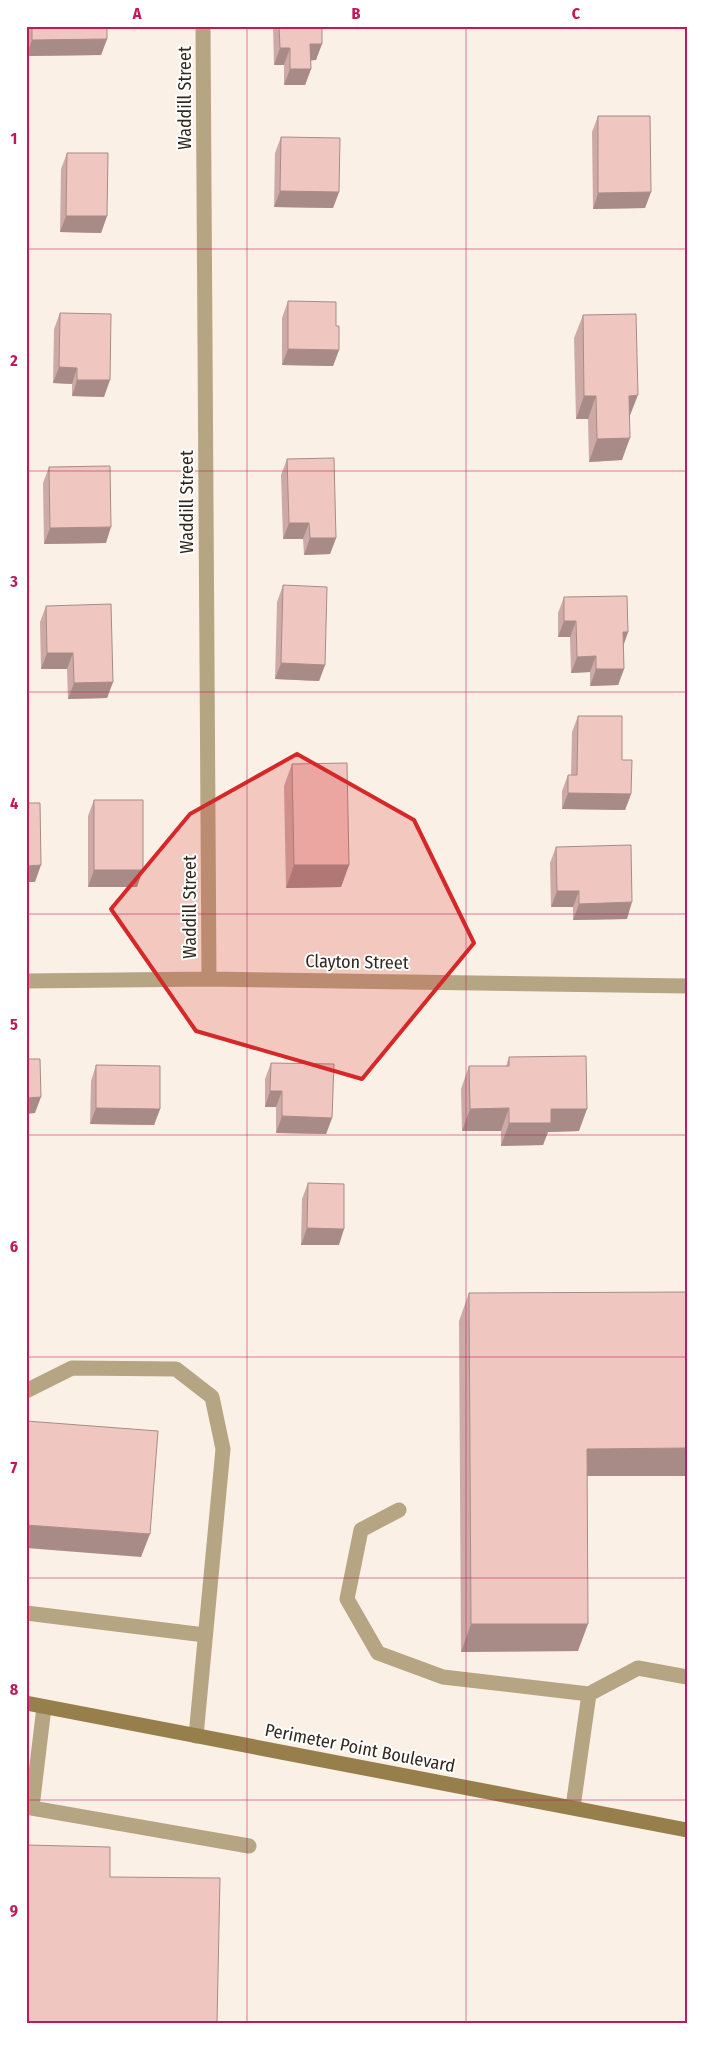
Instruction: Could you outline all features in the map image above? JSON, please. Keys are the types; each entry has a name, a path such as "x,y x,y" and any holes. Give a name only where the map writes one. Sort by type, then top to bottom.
{"street":[{"name":"Waddill Street","path":"203,26 209,978"},
{"name":"Clayton Street","path":"26,981 209,978 687,986"},
{"path":"26,1391 72,1368 176,1369 212,1397 223,1450 196,1736"},
{"path":"399,1510 361,1530 347,1599 378,1653 443,1677 589,1694 638,1668 687,1677"},
{"path":"26,1613 206,1635"},
{"path":"573,1807 589,1694"},
{"name":"Perimeter Point Boulevard","path":"26,1703 687,1830"},
{"path":"44,1706 29,1807 249,1846"}],"highlighted area":[{"path":"297,754 414,820 474,943 362,1079 196,1031 111,909 190,814"}],"building":[{"path":"32,26 107,26 107,39 32,40"},
{"path":"279,26 322,26 322,44 310,44 311,69 290,69 290,48 280,48"},
{"path":"598,116 650,116 651,192 598,193"},
{"path":"281,137 340,138 339,192 280,191"},
{"path":"67,153 108,153 107,216 66,216"},
{"path":"288,301 336,302 339,350 288,349"},
{"path":"60,313 111,314 110,380 77,380 77,368 59,367"},
{"path":"636,314 638,395 629,396 630,438 597,439 596,396 584,396 583,315"},
{"path":"334,458 336,538 310,538 309,523 289,523 287,459"},
{"path":"110,466 111,527 50,528 49,467"},
{"path":"283,585 327,587 325,665 281,663"},
{"path":"627,596 628,632 623,632 624,669 596,669 596,656 577,657 576,621 564,621 564,597"},
{"path":"111,604 113,682 74,683 73,653 47,653 46,606"},
{"path":"578,716 622,716 622,760 632,760 631,794 568,793 568,775 577,775"},
{"path":"347,763 349,865 294,865 292,764"},
{"path":"94,800 143,800 143,870 94,870"},
{"path":"26,803 40,803 41,865 26,866"},
{"path":"631,845 632,902 579,904 579,891 557,891 556,847"},
{"path":"586,1056 587,1109 551,1109 551,1123 509,1123 509,1108 470,1109 469,1066 509,1066 509,1057"},
{"path":"26,1059 40,1059 41,1097 26,1098"},
{"path":"271,1063 334,1064 332,1118 282,1116 282,1091 270,1091"},
{"path":"96,1065 160,1066 160,1109 96,1108"},
{"path":"308,1183 344,1184 344,1229 307,1228"},
{"path":"687,1292 687,1448 587,1449 588,1624 471,1624 469,1293"},
{"path":"26,1421 158,1431 150,1534 26,1525"},
{"path":"26,1845 110,1847 110,1877 220,1878 217,2023 26,2023"}]}
